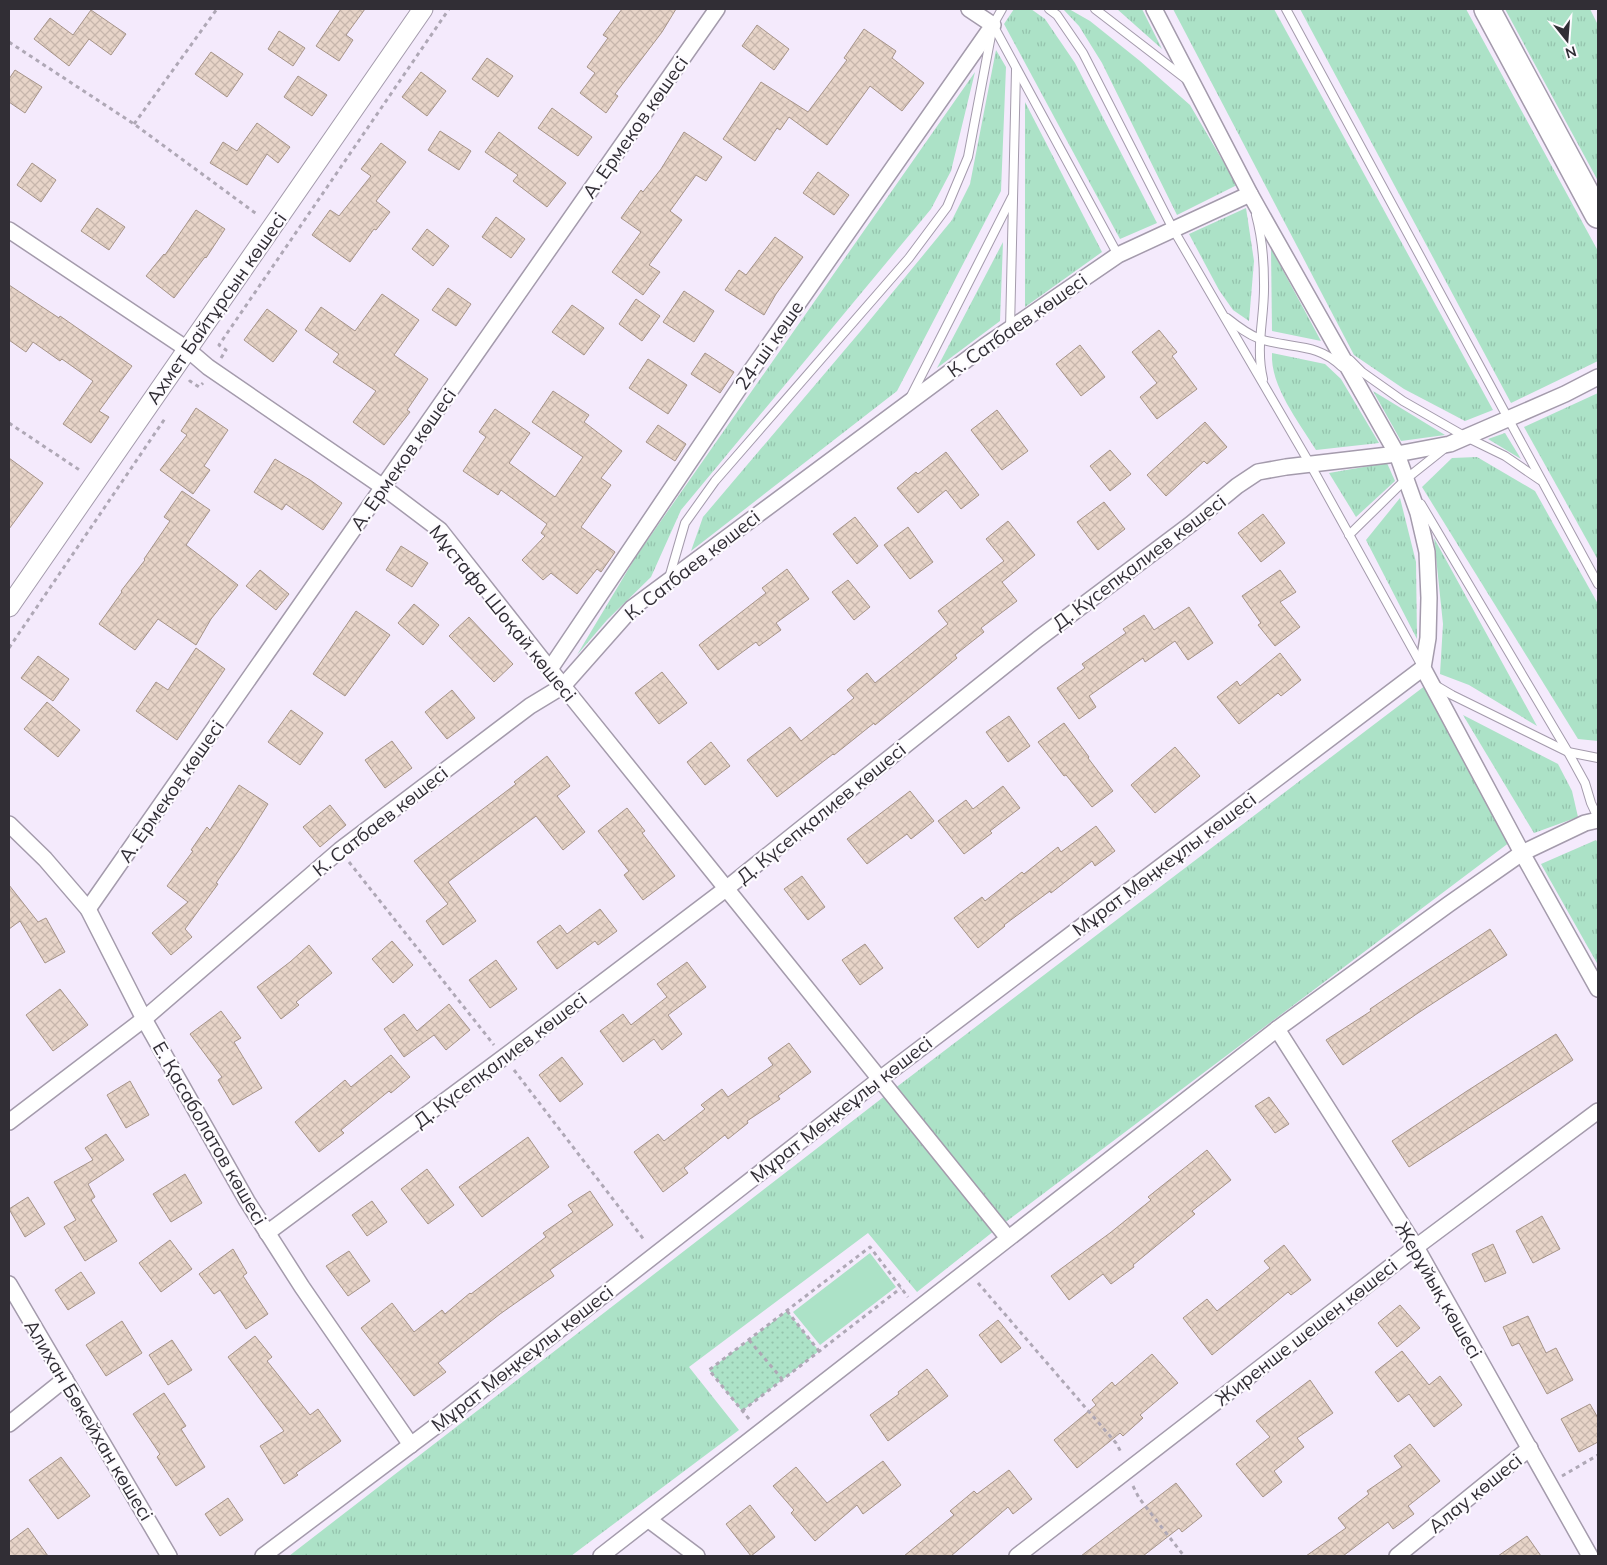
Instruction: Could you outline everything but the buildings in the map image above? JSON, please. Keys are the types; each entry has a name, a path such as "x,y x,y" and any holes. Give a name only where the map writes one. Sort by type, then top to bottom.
{"highway":[{"path":"1486,9 1598,215"}],"street":[{"name":"Ахмет Байтұрсын көшесі","path":"9,607 423,9"},
{"name":"А. Ермеков көшесі","path":"88,909 717,9"},
{"path":"969,9 993,24"},
{"path":"1154,9 1250,194 1397,454 1418,513 1427,552 1428,638 1423,668 1522,853 1598,989"},
{"name":"24-ші көше","path":"550,669 748,375 993,24"},
{"name":"К. Сатбаев көшесі","path":"9,1122 144,1019 340,850 530,706 563,686 632,608 669,580 1010,328 1118,254 1250,194"},
{"name":"Мұстафа Шоқай көшесі","path":"9,230 187,349 215,371 383,486 440,530 563,686 1008,1238"},
{"name":"Д. Күсепқалиев көшесі","path":"267,1233 727,888 1038,639 1191,524 1237,486 1258,472 1397,454 1450,444 1565,394 1598,377"},
{"name":"Мұрат Мөңкеұлы көшесі","path":"263,1556 411,1445 880,1079 1423,668"},
{"path":"600,1556 649,1520 1277,1030 1522,853 1585,823 1598,819"},
{"name":"Е. Қасаболатов көшесі","path":"9,824 45,859 88,909 144,1019 247,1201 307,1294 411,1445"},
{"name":"Жерұйық көшесі","path":"1277,1030 1416,1247 1590,1556"},
{"name":"Жиренше шешен көшесі","path":"1017,1556 1416,1247 1598,1111"},
{"name":"Алихан Бөкейхан көшесі","path":"9,1284 169,1556"},
{"path":"9,1424 65,1379"},
{"name":"Алау көшесі","path":"1397,1556 1530,1448"},
{"path":"649,1520 697,1556"}],"lane":[{"path":"669,580 685,523 714,481 909,258 947,207 968,157 993,24 1002,9"},
{"path":"1049,9 1057,15 1082,53 1173,229 1310,464 1423,668"},
{"path":"1095,9 1193,84"},
{"path":"1286,9 1598,584"},
{"path":"993,24 1118,254"},
{"path":"1010,328 1016,68"},
{"path":"1250,194 1261,233 1264,284 1259,339 1260,364 1266,388"},
{"path":"908,403 1013,195"},
{"path":"1220,311 1239,328 1259,339 1321,352 1336,360 1355,380"},
{"path":"1336,346 1362,372 1403,401 1466,437 1505,456 1542,482"},
{"path":"1349,535 1406,479 1450,444"},
{"path":"1406,479 1568,752 1585,783 1598,819"},
{"path":"1430,682 1452,695 1568,752 1598,758"}],"path":[{"path":"134,124 216,9"},
{"path":"185,389 190,381 199,388 215,371 226,350 219,345 449,9"},
{"path":"9,42 134,124 272,226"},
{"path":"9,648 168,413"},
{"path":"9,423 96,481"},
{"path":"340,850 504,1057 655,1254"},
{"path":"760,1433 709,1370 870,1247 917,1310"},
{"path":"967,1270 1116,1443 1124,1456 1139,1498 1184,1556"},
{"path":"742,1411 901,1288"},
{"path":"787,1311 819,1351"},
{"path":"749,1340 782,1379"},
{"path":"1550,1483 1598,1455"}],"green space":[{"path":"1014,9 1031,9 1045,19 1075,63 1157,223 1120,239 1004,24"},
{"path":"1063,9 1069,9 1090,21 1140,61 1190,105 1237,185 1177,215 1102,63 1079,26"},
{"path":"1117,9 1142,9 1162,49"},
{"path":"1173,9 1274,9 1493,410 1465,421 1404,389 1354,355"},
{"path":"1300,9 1466,9 1598,251 1598,361 1511,403"},
{"path":"1505,9 1590,9 1598,25 1598,181"},
{"path":"996,50 1006,67 1001,191 897,391 691,551 703,517 952,220 970,184"},
{"path":"975,72 951,171 931,209 681,510 651,577 607,620 577,655 635,558"},
{"path":"1025,102 1102,252 1025,307"},
{"path":"1246,208 1254,261 1249,321 1233,310 1219,290 1189,234"},
{"path":"1003,242 1000,321 937,368"},
{"path":"1271,248 1321,341 1272,331"},
{"path":"1272,353 1325,364 1341,379 1379,443 1316,450 1294,416 1281,391 1276,378"},
{"path":"1373,391 1445,435 1401,441"},
{"path":"1598,393 1598,560 1524,427"},
{"path":"1505,433 1521,459 1488,439"},
{"path":"1477,457 1535,491 1598,604 1598,741 1578,739 1422,487 1452,458"},
{"path":"1387,463 1395,481 1356,517 1329,473"},
{"path":"1400,498 1416,562 1417,639 1366,540"},
{"path":"1434,538 1537,726 1469,685 1440,674 1443,624"},
{"path":"1430,682 1514,839 999,1227 917,1292 868,1233 689,1367 739,1430 571,1556 289,1556 890,1092"},
{"path":"1463,715 1558,764 1572,791 1578,817 1534,833"},
{"path":"1596,840 1598,843 1598,965 1541,864"},
{"path":"870,1253 896,1287 820,1345 793,1312"},
{"path":"787,1311 819,1351 742,1411 709,1370"}]}
